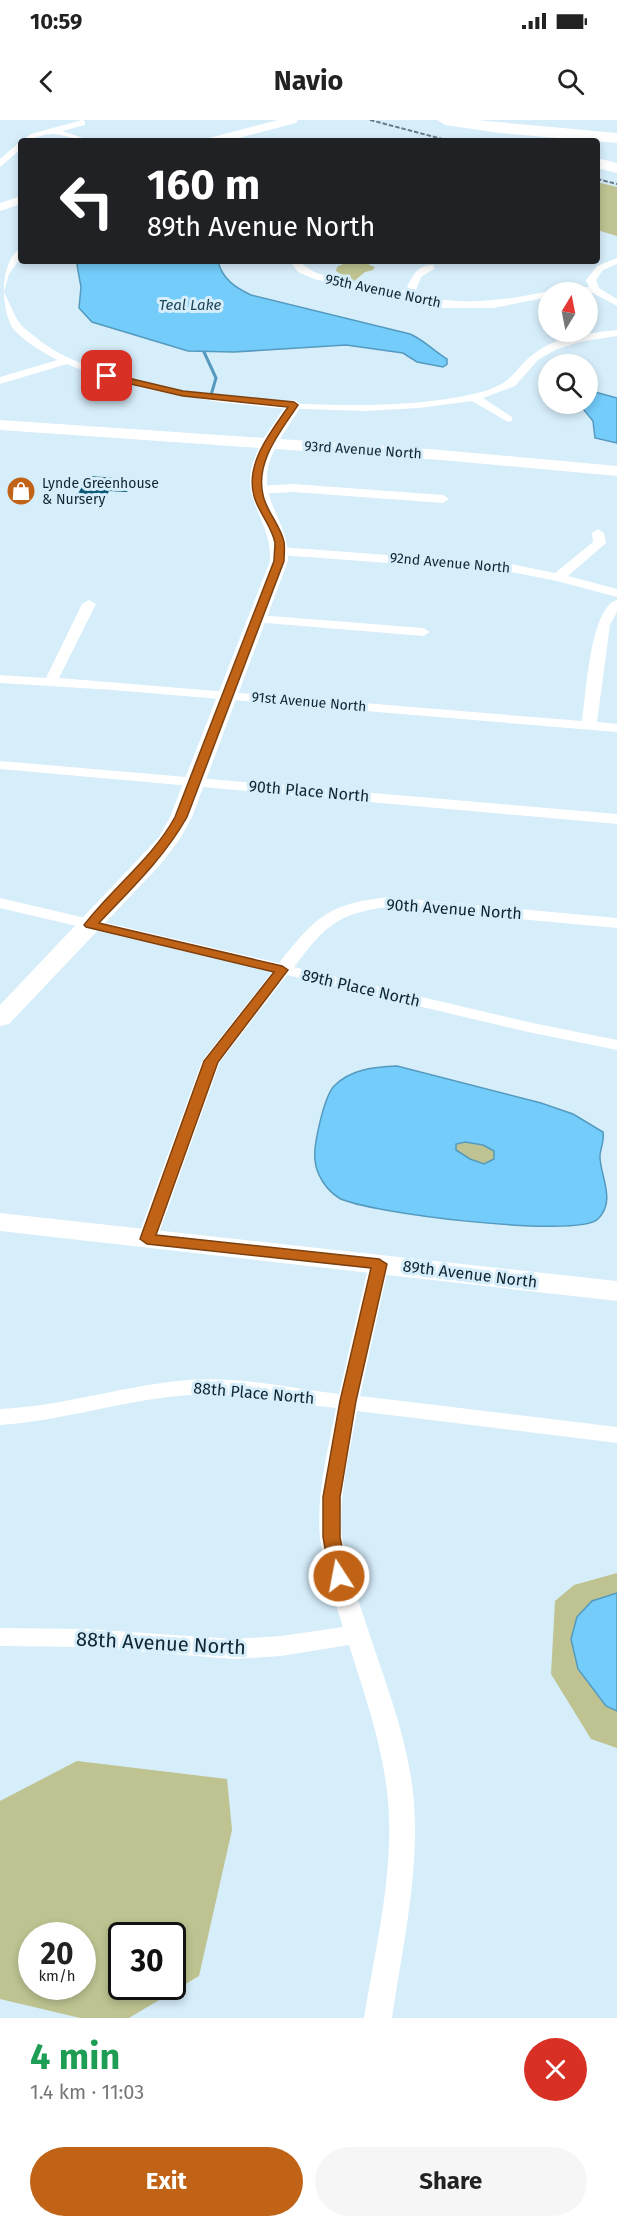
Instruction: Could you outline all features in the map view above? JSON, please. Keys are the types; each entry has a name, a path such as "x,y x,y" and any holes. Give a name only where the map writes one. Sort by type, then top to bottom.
{"highway":[{"path":"429,120 499,138"},
{"path":"445,120 500,128 617,138"},
{"path":"525,120 617,133"},
{"path":"578,120 617,125"},
{"path":"600,164 617,168"}],"street":[{"path":"224,138 277,120"},
{"path":"225,138 292,120"},
{"path":"33,138 81,123"},
{"path":"51,131 77,138"},
{"path":"0,164 18,147"},
{"path":"0,207 18,201"},
{"path":"18,254 10,263 0,287 2,305 18,330 32,341 66,361 107,376 212,398 294,405 387,407 474,397 506,387 515,381 533,358 556,345 617,333"},
{"path":"592,282 592,277 597,271 614,262"},
{"name":"95th Avenue North","path":"297,264 302,270 318,277 428,303 477,306 538,296"},
{"path":"398,296 411,290 417,275 431,267"},
{"path":"598,292 617,303"},
{"path":"0,381 66,361"},
{"path":"474,397 508,419"},
{"path":"0,1019 169,839 181,817 275,574 280,551 279,541 257,490 259,462 268,443 294,405"},
{"name":"93rd Avenue North","path":"0,425 268,443 617,471"},
{"path":"257,490 293,488 443,499"},
{"path":"558,577 600,543 598,533"},
{"name":"92nd Avenue North","path":"280,551 511,568 558,577 617,593"},
{"path":"50,683 89,604"},
{"path":"590,726 603,625 609,612 617,604"},
{"path":"258,619 423,632"},
{"name":"91st Avenue North","path":"0,679 228,695 617,728"},
{"name":"90th Place North","path":"1,767 194,781 617,819"},
{"name":"89th Place North","path":"0,903 536,1029 617,1045"},
{"name":"90th Avenue North","path":"147,1239 211,1061 282,970 323,922 334,914 368,904 408,903 617,923"},
{"name":"89th Avenue North","path":"0,1222 617,1291"},
{"path":"378,2018 395,1912 402,1850 400,1792 390,1735 375,1682 339,1576 331,1537 331,1497 348,1401 379,1264"},
{"name":"88th Place North","path":"0,1417 49,1413 140,1394 189,1387 239,1389 348,1401 617,1435"},
{"name":"88th Avenue North","path":"0,1637 86,1638 234,1649 281,1646 357,1634"}],"green space":[{"path":"600,183 617,187 617,236 600,231"},
{"path":"343,264 370,264 375,267 353,282 342,279 342,275 336,271 337,267"},
{"path":"465,1142 483,1145 494,1151 494,1159 484,1164 470,1159 456,1150 456,1144"},
{"path":"617,1573 617,1748 591,1739 551,1674 555,1601 574,1585"},
{"path":"77,1761 227,1779 232,1830 199,1976 186,1984 186,1922 108,1922 108,2000 159,2000 129,2018 80,2018 0,1999 0,1801"}],"water":[{"name":"Teal Lake","path":"219,264 230,282 251,295 410,334 447,359 447,364 443,367 417,362 403,353 346,345 234,352 188,351 92,322 79,308 81,287 77,265"},
{"path":"598,393 617,398 617,443 595,438 593,421 587,414 598,414"},
{"path":"397,1066 541,1103 573,1114 603,1132 600,1158 607,1197 606,1205 598,1219 582,1224 553,1226 471,1222 388,1210 339,1198 322,1181 315,1160 317,1133 330,1092 341,1080 355,1072","holes":["465,1142 483,1145 494,1151 494,1159 484,1164 456,1150 456,1144"]},
{"path":"617,1593 617,1711 606,1706 578,1669 571,1639 577,1617 592,1601"}],"building":[{"path":"88,476 134,479 127,492 109,491 107,495 100,495 98,498 76,497"}],"waterway":[{"path":"204,352 216,378 211,395"}],"railway":[{"path":"370,120 439,138"},
{"path":"600,180 617,184"}],"place":[{"name":"Lynde Greenhouse & Nursery","path":"21,491"}],"route":[{"path":"107,376 183,393 239,401 294,405 268,443 259,462 258,495 279,541 279,561 181,817 169,839 152,860 90,925 282,970 211,1061 147,1239 379,1264 336,1459 331,1497 331,1537 339,1576"}]}
